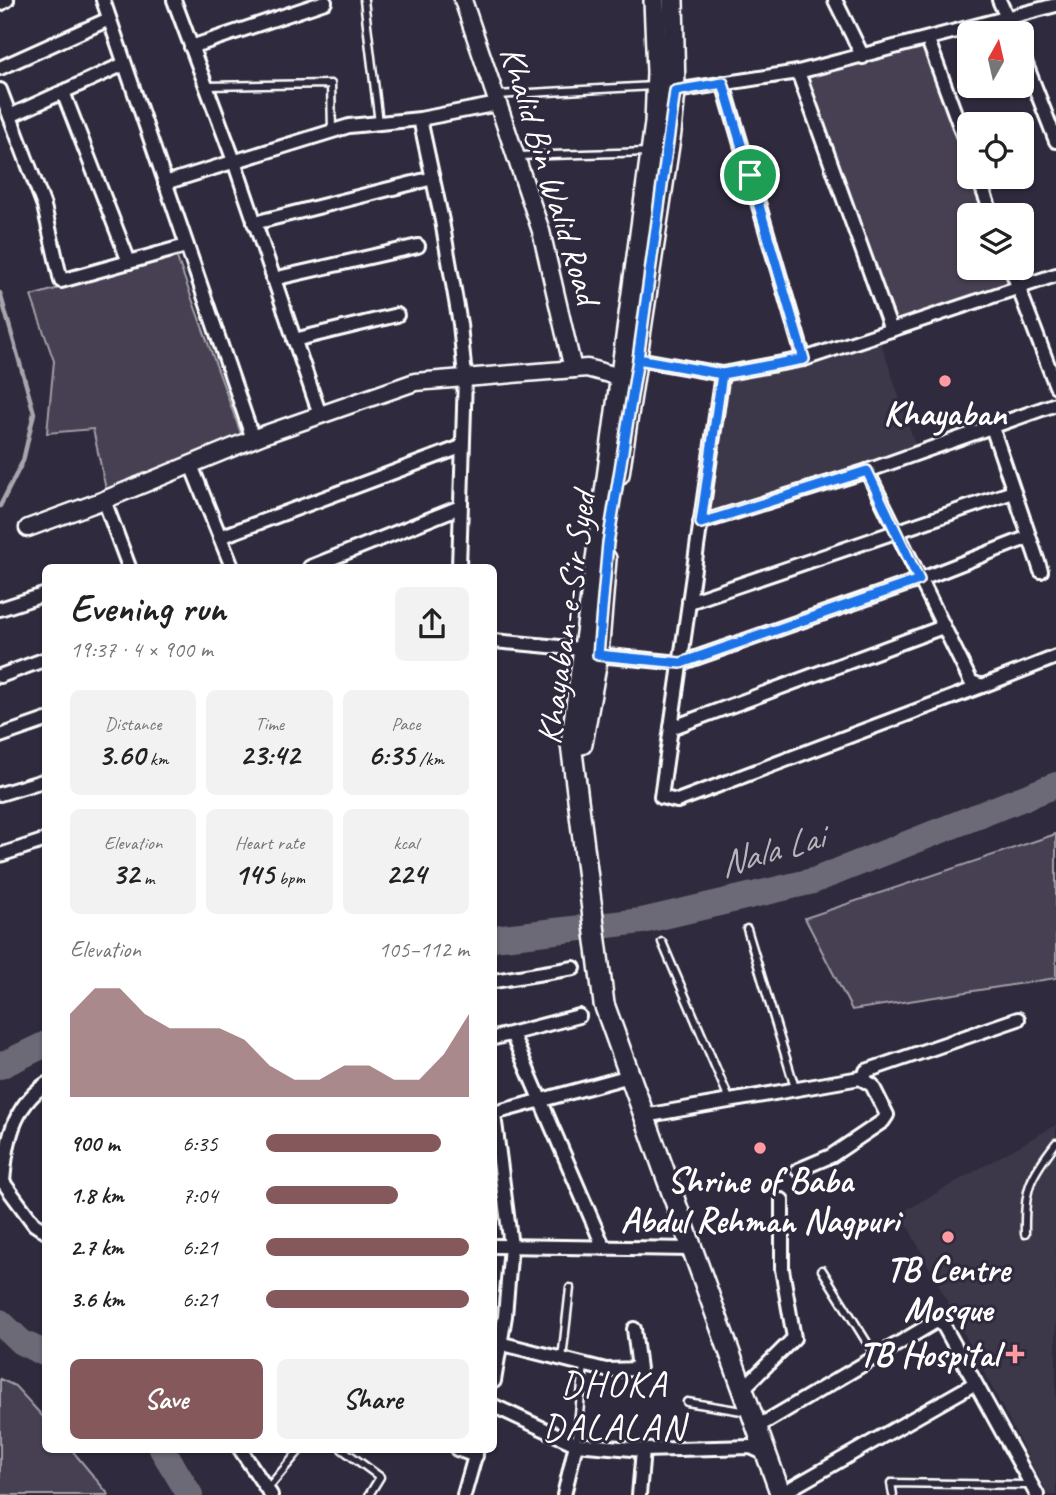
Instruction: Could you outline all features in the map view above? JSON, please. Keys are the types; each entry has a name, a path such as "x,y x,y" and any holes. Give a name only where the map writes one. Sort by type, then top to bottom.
{"main road":[{"name":"Khayaban-e-Sir Syed","path":"589,652 620,377 651,152 666,88 654,0"},
{"name":"Khayaban-e-Sir Syed","path":"630,1076 604,1004 571,744 638,359 673,0"},
{"path":"630,1076 781,1494"}],"street":[{"path":"0,4 7,0"},
{"path":"103,0 253,439"},
{"path":"174,0 234,161 320,415"},
{"name":"Khalid Bin Walid Road","path":"463,0 541,231 573,369"},
{"path":"835,0 863,57"},
{"path":"999,0 1008,19"},
{"path":"191,47 325,2"},
{"path":"666,88 798,72 1056,5"},
{"path":"0,68 109,19"},
{"path":"928,40 957,119"},
{"path":"10,116 124,64"},
{"path":"798,72 891,330"},
{"path":"723,83 804,359"},
{"path":"1034,85 1056,141"},
{"path":"63,92 129,262"},
{"path":"1,95 44,206 61,281 186,246"},
{"path":"165,183 332,131 420,119 496,99"},
{"path":"420,119 458,311 465,377 458,564"},
{"path":"254,223 433,177"},
{"path":"273,279 418,246"},
{"path":"638,359 722,374 804,359 1056,275"},
{"path":"1016,280 1056,386"},
{"path":"294,340 397,315"},
{"path":"28,528 253,439 415,382 587,368 620,377"},
{"path":"722,374 661,797 677,801 1056,657"},
{"path":"701,523 867,471 1056,404"},
{"path":"992,427 1041,571"},
{"path":"220,537 461,447"},
{"path":"191,464 231,564"},
{"path":"867,471 971,682 982,685"},
{"path":"689,602 1013,492"},
{"path":"104,500 127,564"},
{"path":"318,564 460,507"},
{"path":"497,641 681,663 919,580 1029,537"},
{"path":"0,609 42,595"},
{"path":"671,728 943,627"},
{"path":"0,676 42,660"},
{"path":"0,736 42,721"},
{"path":"0,794 42,781"},
{"path":"0,855 42,841"},
{"path":"497,981 574,968"},
{"path":"497,1037 579,1016"},
{"path":"864,1080 866,1071 1018,1019"},
{"path":"513,1034 604,1248"},
{"path":"497,1113 630,1076"},
{"path":"644,1116 860,1078 872,1085 887,1115 883,1121 831,1156 798,1170"},
{"path":"42,1087 29,1095 6,1139 3,1182 34,1224 42,1229"},
{"path":"497,1137 511,1247 497,1343 606,1370 639,1369 634,1329"},
{"path":"743,1389 794,1338 782,1269 782,1200"},
{"path":"497,1246 692,1249"},
{"path":"754,1419 876,1357 940,1319 1034,1490"},
{"path":"781,1494 974,1384"},
{"path":"497,1407 576,1444 643,1450 751,1447 766,1454"},
{"path":"564,1495 576,1444"},
{"path":"639,1495 643,1450"},
{"path":"243,1453 269,1492"},
{"path":"464,1495 477,1453"}],"lane":[{"path":"364,0 379,123"},
{"path":"206,86 331,84 332,131"},
{"path":"496,99 666,88"},
{"path":"515,156 651,152"},
{"path":"747,929 796,1090"},
{"path":"662,942 730,1102"},
{"path":"1025,1234 1024,1202 1035,1168 1056,1143"},
{"path":"821,1270 876,1357"},
{"path":"562,1359 570,1289"},
{"path":"576,1444 584,1365"},
{"path":"687,1402 754,1419"},
{"path":"269,1492 298,1453"},
{"path":"347,1453 380,1477 369,1495"},
{"path":"893,1495 891,1483 1034,1490"}],"shaded area":[{"path":"928,40 957,121 957,189 982,189 988,203 957,203 957,280 1016,280 1018,286 891,330 798,72"},
{"path":"176,255 244,442 108,499 93,429 47,433 54,361 31,296"},
{"path":"878,334 918,453 700,523 722,374"},
{"path":"1056,834 1056,978 852,1010 805,918"},
{"name":"TB Hospital","path":"1056,1125 1056,1495 1048,1495 901,1213"},
{"path":"0,1379 15,1386 42,1416 42,1453 74,1453 109,1495 0,1495"}],"waterway":[{"path":"0,293 34,413 23,461 0,506"},
{"name":"Nala Lai","path":"497,938 642,921 813,881 1056,785"},
{"name":"Nala Lai","path":"0,1066 42,1046"},
{"name":"Nala Lai","path":"0,1322 21,1342 42,1352"},
{"name":"Nala Lai","path":"164,1453 190,1495"}],"place":[{"name":"Khayaban","path":"945,381"},
{"name":"Shrine of Baba Abdul Rehman Nagpuri","path":"760,1148"},
{"name":"TB Centre Mosque","path":"948,1237"},
{"name":"TB Hospital","path":"1015,1354"}],"district":[{"name":"DHOKA DALALAN","path":"614,1404"}],"route":[{"path":"750,175 723,83 675,91 638,359 722,374 701,523 867,471 919,580 681,663 598,655 608,543 638,359 722,374 804,359 750,175"}]}
